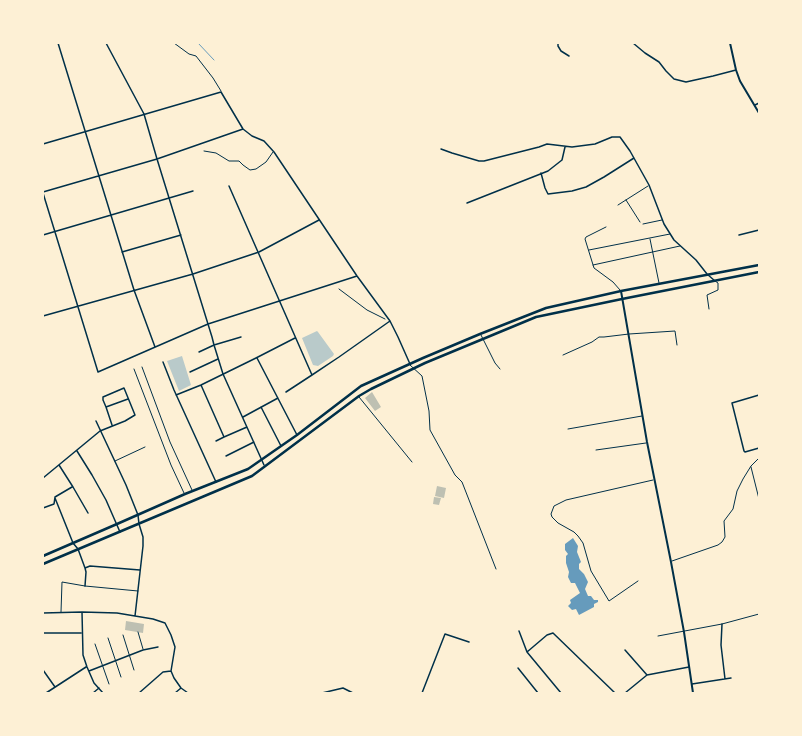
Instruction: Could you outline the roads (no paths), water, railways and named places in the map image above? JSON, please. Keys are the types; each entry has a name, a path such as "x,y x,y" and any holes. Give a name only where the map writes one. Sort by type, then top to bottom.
{"main road":[{"path":"43,556 192,491 248,469 361,386 480,334 546,308 621,291 759,265"},
{"path":"43,564 252,476 359,396 425,363 536,317 622,298 759,272"},
{"path":"561,305 562,311"}],"street":[{"path":"58,43 134,290 155,347"},
{"path":"106,43 144,114 223,374 265,467"},
{"path":"558,43 561,52 570,56"},
{"path":"633,43 659,62 674,79 686,82 736,70"},
{"path":"730,43 736,70 745,90 759,113"},
{"path":"43,144 221,92 243,129 252,136 264,141 274,152 357,276 390,320 410,364"},
{"path":"755,105 759,103"},
{"path":"243,129 157,159 43,192 98,372 208,324 357,276"},
{"path":"441,149 479,161 484,161 547,144 572,147 595,144 612,137 620,136 649,185 670,234 674,240 696,260 707,274 715,281"},
{"path":"467,203 548,171 562,160 565,146"},
{"path":"541,173 548,194 572,191 586,187 634,158"},
{"path":"230,186 312,375"},
{"path":"43,235 193,192"},
{"path":"43,316 192,274 259,252 319,220"},
{"path":"740,235 759,230"},
{"path":"122,252 181,235"},
{"path":"621,291 654,480 684,632 693,693"},
{"path":"286,392 390,320"},
{"path":"199,352 214,345 241,337"},
{"path":"176,395 201,385 296,338"},
{"path":"256,358 297,434"},
{"path":"190,372 218,359"},
{"path":"163,362 176,395 216,482"},
{"path":"201,385 224,437"},
{"path":"43,478 100,431 125,421 135,414 124,388 103,397 112,425"},
{"path":"759,395 732,403 744,451 759,448"},
{"path":"243,417 278,398"},
{"path":"106,407 128,399"},
{"path":"261,407 281,446"},
{"path":"96,421 126,485 138,515 143,537 135,616"},
{"path":"216,441 247,427"},
{"path":"226,456 254,442"},
{"path":"76,450 106,500 120,532"},
{"path":"58,465 88,513"},
{"path":"43,508 54,504 55,497 73,487"},
{"path":"55,498 85,568 85,586"},
{"path":"85,568 90,566 140,570"},
{"path":"82,612 83,651 87,667 94,683 103,693"},
{"path":"43,613 117,613 165,623 175,647 171,671 181,688 188,693"},
{"path":"722,624 721,645 725,679"},
{"path":"519,631 527,652 561,693"},
{"path":"43,633 82,633"},
{"path":"422,693 445,634 469,642"},
{"path":"527,652 547,635 553,634 615,693"},
{"path":"89,671 143,650 158,647"},
{"path":"625,650 647,675"},
{"path":"46,693 87,667"},
{"path":"625,693 647,675 689,667"},
{"path":"518,668 538,693"},
{"path":"43,670 55,687"},
{"path":"139,693 163,672 171,671"},
{"path":"692,684 731,678"},
{"path":"92,693 99,688"},
{"path":"175,693 181,688"},
{"path":"322,693 343,688 353,693"}],"lane":[{"path":"174,43 189,54 196,56 214,78 221,92"},
{"path":"204,151 216,153 229,161 239,161 250,170 256,169 266,162 274,152"},
{"path":"618,205 649,185"},
{"path":"626,200 640,222"},
{"path":"643,224 663,220"},
{"path":"606,227 586,237 585,239 594,268 613,282 621,291"},
{"path":"589,250 670,234"},
{"path":"649,239 659,284"},
{"path":"593,265 681,246"},
{"path":"709,308 707,295 718,290 718,283 715,281"},
{"path":"563,355 592,342 599,337 629,334 675,331 677,345"},
{"path":"480,334 495,363 500,369"},
{"path":"410,364 422,376 429,411 430,430 455,475 462,482 496,569"},
{"path":"142,366 170,442 192,491"},
{"path":"134,370 171,465 185,494"},
{"path":"359,396 412,462"},
{"path":"568,429 643,416"},
{"path":"596,450 647,442"},
{"path":"115,461 145,447"},
{"path":"671,562 718,545 722,542 725,538 724,521 733,509 737,491 751,466 759,458"},
{"path":"751,466 759,499"},
{"path":"638,581 609,601 591,571 585,548 581,540 574,532 558,523 551,514 554,506 566,500 654,480"},
{"path":"61,613 62,582 85,586 138,591"},
{"path":"658,636 722,624 759,614"},
{"path":"138,632 143,650"},
{"path":"123,635 134,670"},
{"path":"108,638 121,676"},
{"path":"95,644 109,684"}],"water":[{"path":"573,538 578,546 577,552 581,562 579,564 579,569 584,574 588,582 585,589 588,596 591,596 594,600 598,600 598,602 594,604 594,607 579,615 576,609 572,610 568,606 571,603 570,600 580,593 575,583 571,583 568,577 569,572 566,563 566,556 568,554 565,550 565,544"}],"waterway":[{"path":"198,43 214,60"}]}
